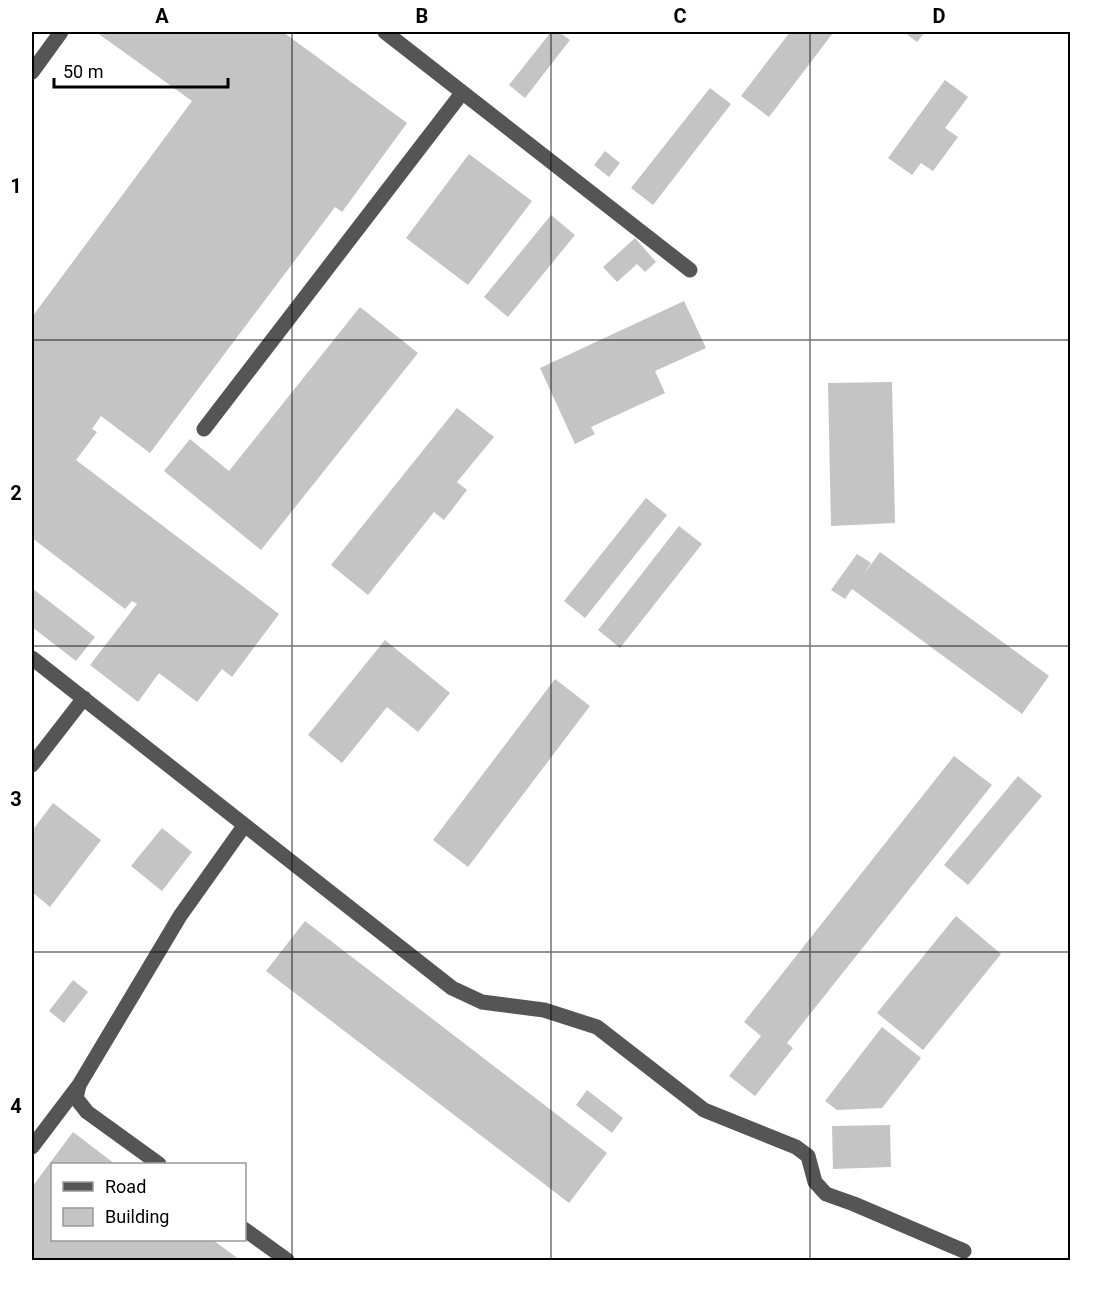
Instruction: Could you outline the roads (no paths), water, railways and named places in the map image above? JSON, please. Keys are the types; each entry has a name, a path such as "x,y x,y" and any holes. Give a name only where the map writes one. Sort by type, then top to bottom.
{"street":[{"path":"32,72 61,32"},
{"path":"385,32 690,270"},
{"path":"204,429 462,93"},
{"path":"32,658 452,988 482,1002 544,1010 597,1027 704,1110 796,1147 808,1156 815,1182 826,1194 964,1251"},
{"path":"32,765 84,698"},
{"path":"32,1147 79,1085 180,916 244,826"},
{"path":"79,1085 76,1098 87,1112 158,1163"},
{"path":"246,1230 287,1260"}]}
